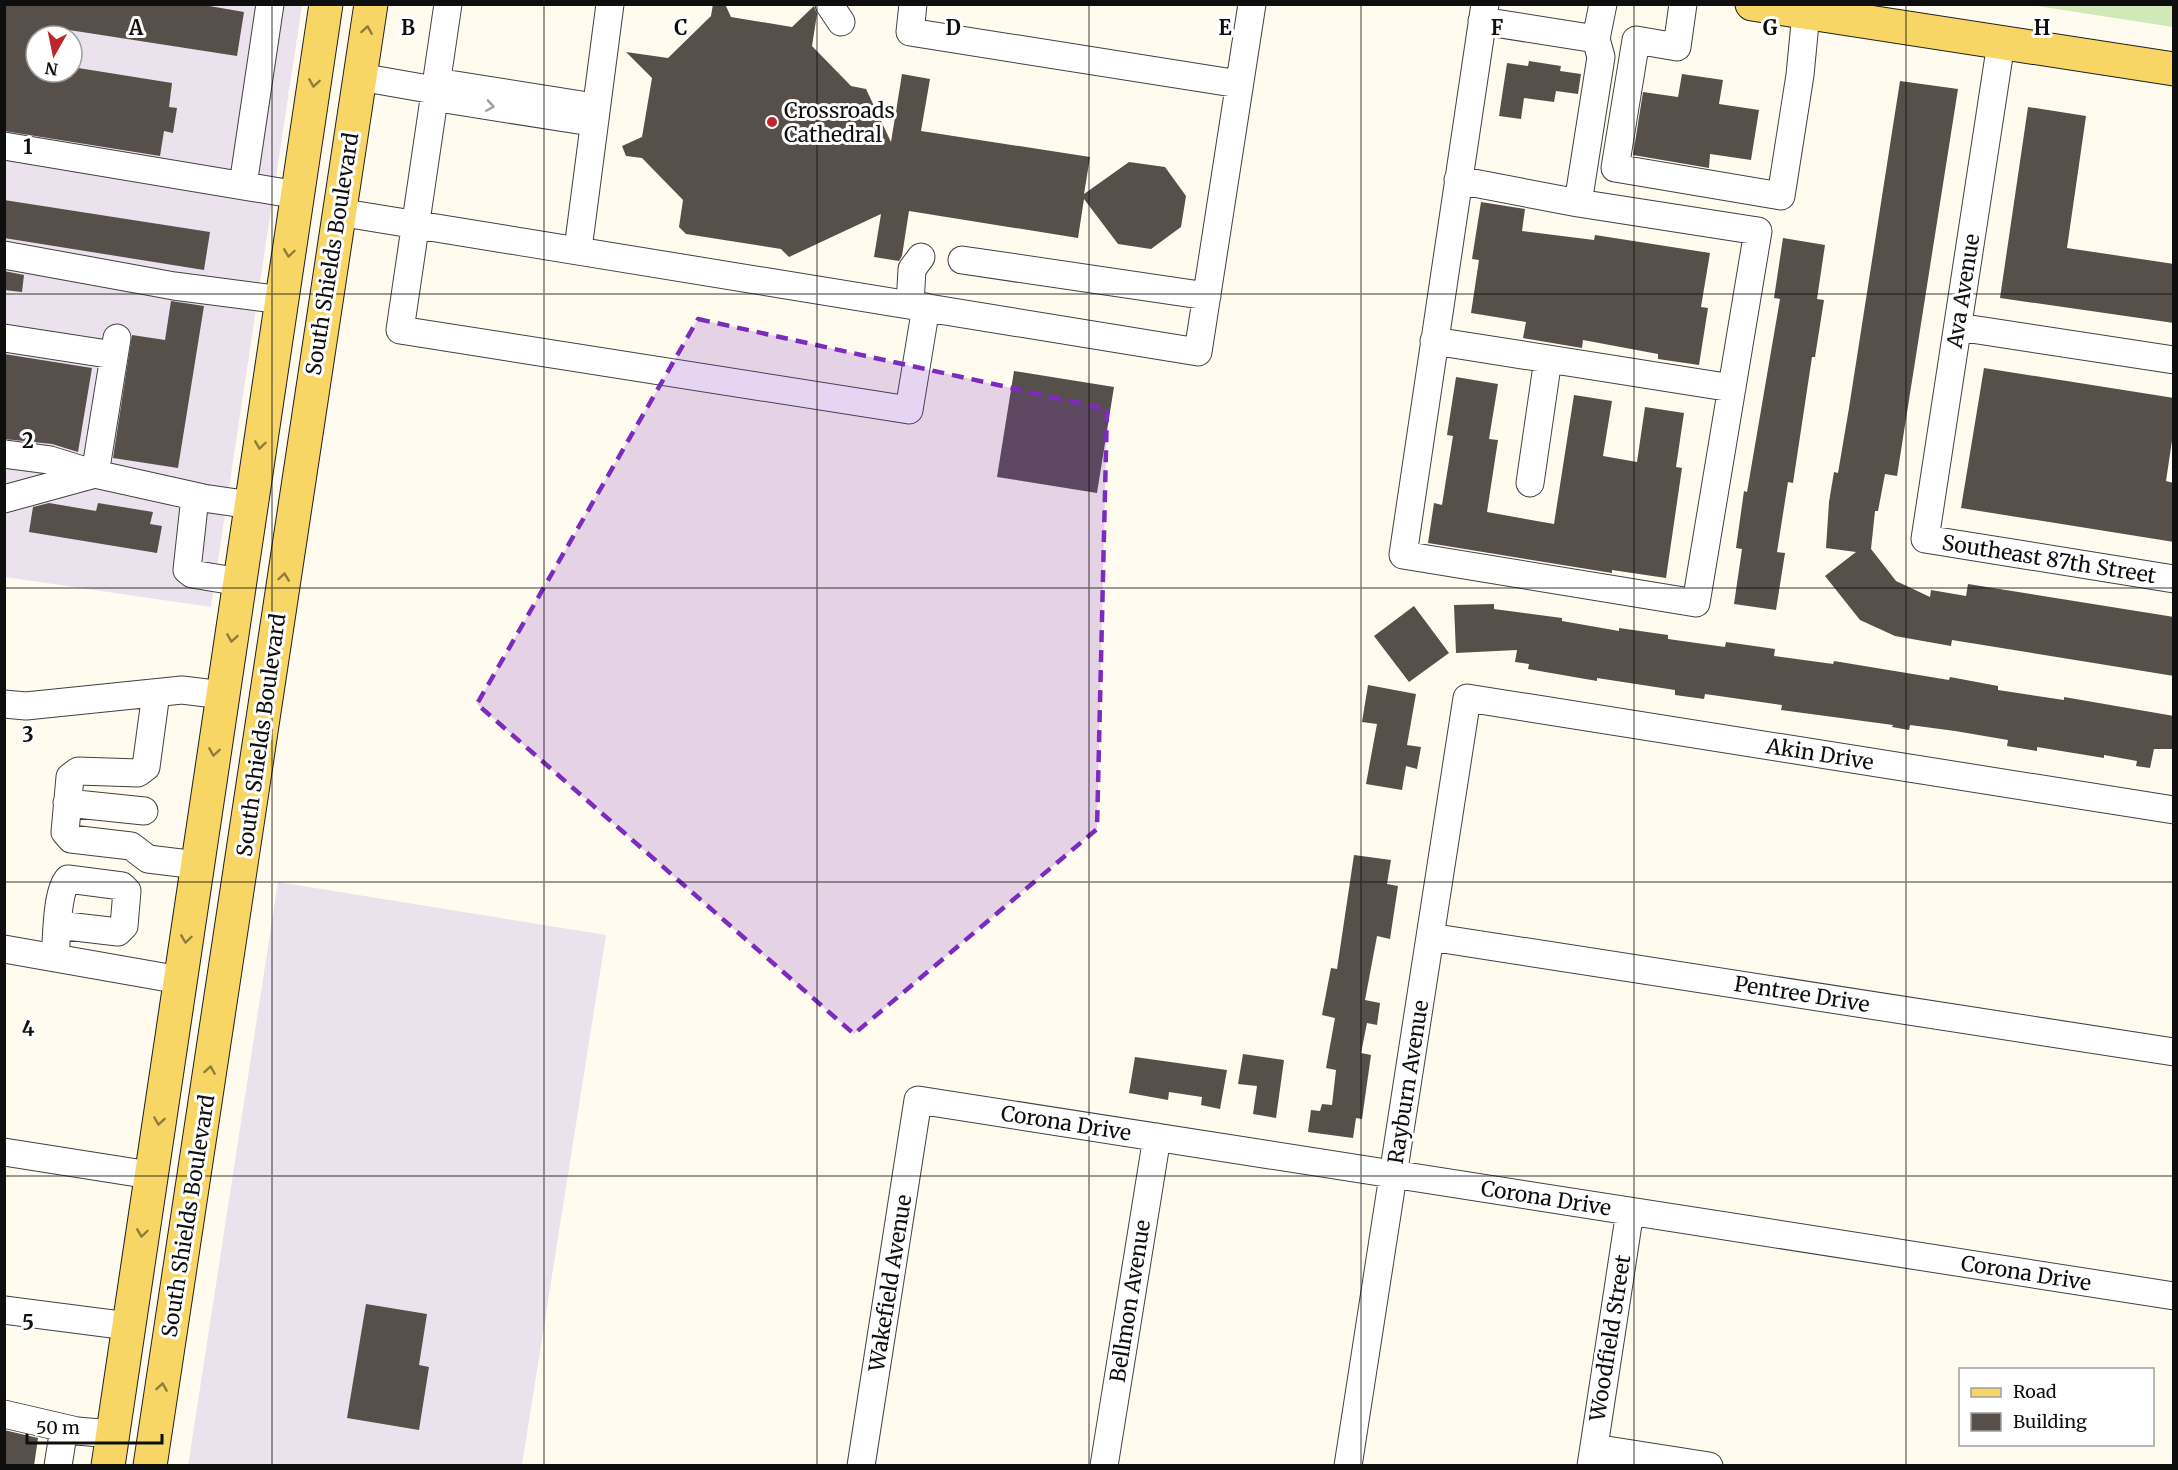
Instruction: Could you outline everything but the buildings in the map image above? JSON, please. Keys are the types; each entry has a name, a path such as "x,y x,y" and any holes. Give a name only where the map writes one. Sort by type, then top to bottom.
{"main road":[{"name":"South Shields Boulevard","path":"110,1450 326,4"},
{"name":"South Shields Boulevard","path":"150,1466 371,4"},
{"path":"1752,4 2174,69"},
{"path":"297,195 338,212"},
{"path":"192,898 235,904"}],"street":[{"path":"243,185 270,4"},
{"path":"448,4 399,330 909,410 918,306 912,269 921,257"},
{"path":"578,249 610,4"},
{"path":"913,4 910,32 1239,84"},
{"path":"338,212 578,249 1198,352 1252,4"},
{"path":"1578,203 1601,57 1596,39 1603,4"},
{"path":"1683,4 1677,47 1636,40 1615,168 1781,196 1800,75 1806,13"},
{"path":"1458,180 1578,203 1758,231 1696,603 1402,555 1458,180 1483,13 1596,39"},
{"name":"Ava Avenue","path":"1925,539 2001,43"},
{"path":"360,77 434,90 445,99 578,120 595,115"},
{"path":"4,146 297,195"},
{"path":"4,255 174,285 282,300"},
{"path":"962,260 1207,296"},
{"path":"1958,327 2174,360"},
{"path":"4,338 115,347 95,474"},
{"path":"1434,341 1732,388"},
{"path":"1530,483 1548,359"},
{"path":"4,454 50,460 95,474 203,498 251,506"},
{"path":"4,499 95,474"},
{"path":"203,498 198,500 194,506 187,570 192,574 240,582"},
{"name":"Southeast 87th Street","path":"1925,539 2174,579"},
{"path":"4,704 26,706 182,690 223,695"},
{"path":"156,693 146,767 138,773 78,771 70,777 65,832 71,839 130,846 148,859 197,865"},
{"name":"Akin Drive","path":"1467,698 2174,810"},
{"name":"Rayburn Avenue","path":"1348,1466 1467,698"},
{"path":"67,803 144,812"},
{"path":"55,958 58,925"},
{"name":"Pentree Drive","path":"1430,937 2174,1052"},
{"path":"4,949 180,980"},
{"name":"Corona Drive","path":"918,1100 2174,1296"},
{"name":"Wakefield Avenue","path":"861,1466 918,1100"},
{"name":"Bellmon Avenue","path":"1104,1466 1156,1137"},
{"path":"4,1152 150,1175"},
{"name":"Woodfield Street","path":"1592,1456 1630,1211"},
{"path":"4,1310 128,1326"},
{"path":"4,1414 64,1428 110,1450"},
{"path":"58,1466 64,1428"},
{"path":"1592,1456 1709,1466"}],"highlighted area":[{"path":"698,319 1107,409 1097,829 854,1034 477,704"}],"shaded area":[{"path":"5,5 302,5 211,607 5,577"},
{"path":"278,882 606,935 522,1465 188,1466"}],"green space":[{"path":"2030,5 2173,5 2173,27"}],"place":[{"name":"Crossroads Cathedral","path":"772,122"}]}
